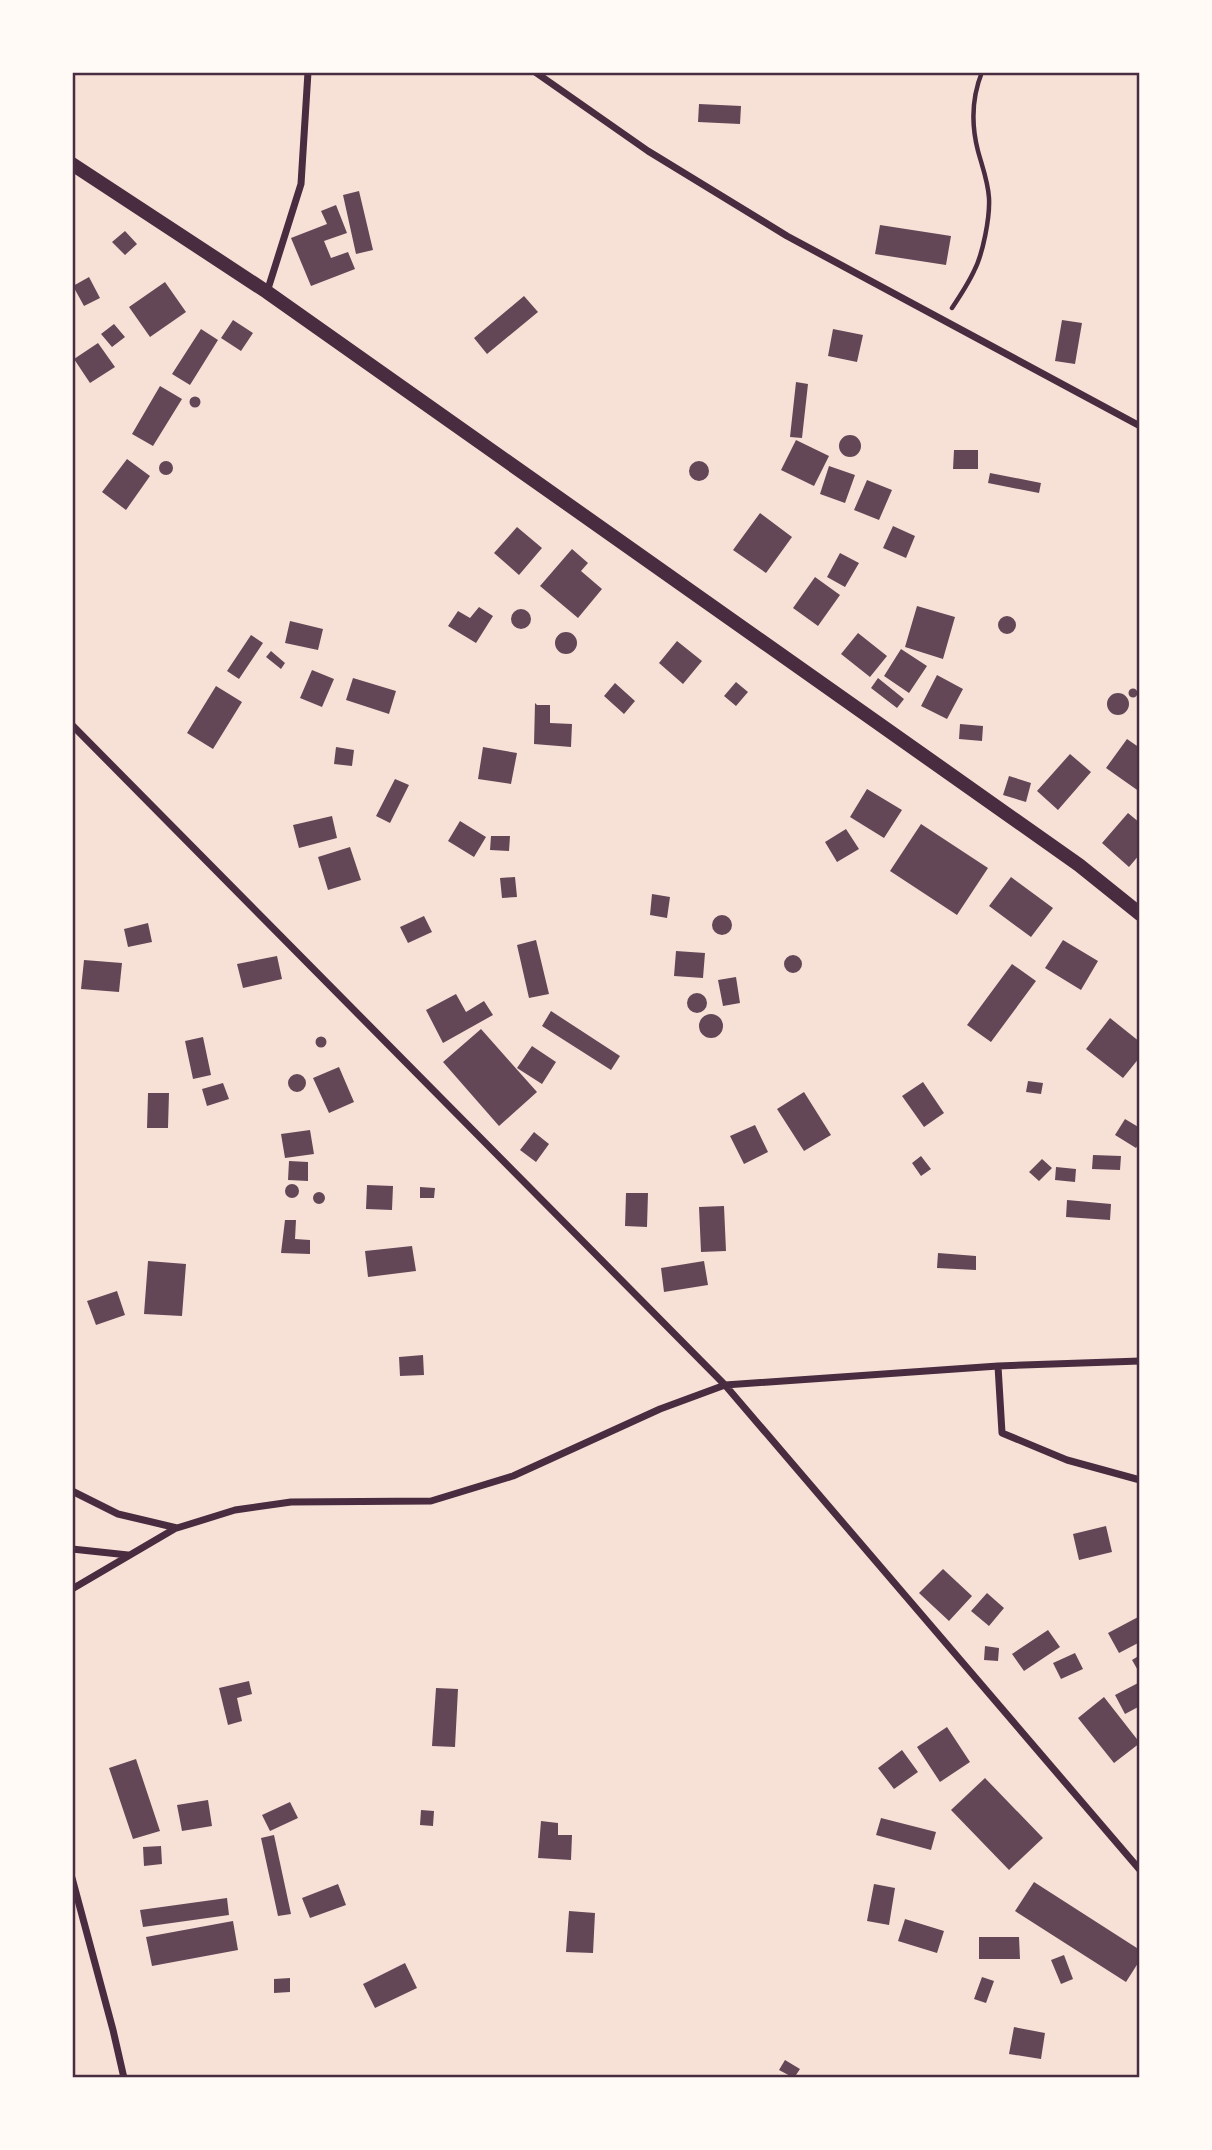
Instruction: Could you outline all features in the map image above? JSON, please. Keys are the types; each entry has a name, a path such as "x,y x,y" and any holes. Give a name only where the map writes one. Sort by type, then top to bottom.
{"main road":[{"path":"72,164 267,292 1079,865 1140,914"}],"street":[{"path":"267,292 301,184 308,72"},
{"path":"535,72 648,151 788,236 1140,426"},
{"path":"72,725 725,1385 1140,1870"},
{"path":"72,1589 177,1528 235,1510 291,1502 431,1501 513,1476 660,1409 725,1385 998,1366 1140,1361"},
{"path":"998,1366 1002,1433 1067,1460 1140,1480"},
{"path":"72,1491 118,1514 177,1528"},
{"path":"72,1549 129,1555"},
{"path":"72,1878 124,2078"}],"path":[{"path":"945,320 976,269 988,219 989,197 974,130 975,91 982,72"}],"building":[{"path":"699,104 741,106 740,124 698,122"},
{"path":"359,191 373,250 356,254 343,195"},
{"path":"336,205 347,233 324,241 331,258 348,252 355,269 311,286 291,238 327,224 321,211"},
{"path":"880,225 951,236 946,265 875,254"},
{"path":"125,231 137,244 125,255 112,242"},
{"path":"89,277 100,298 84,306 73,286"},
{"path":"165,282 186,312 150,337 129,307"},
{"path":"524,296 538,312 487,354 474,338"},
{"path":"233,320 253,333 241,351 221,338"},
{"path":"1062,320 1082,323 1075,364 1055,361"},
{"path":"114,324 125,337 112,347 101,334"},
{"path":"201,329 218,340 190,385 172,374"},
{"path":"833,329 863,335 857,362 828,356"},
{"path":"98,343 115,367 90,383 74,359"},
{"path":"796,382 808,384 802,438 790,437"},
{"path":"160,386 182,399 153,446 132,434"},
{"path":"195,396 201,402 195,408 189,402"},
{"path":"850,435 858,438 861,446 858,454 850,457 842,454 839,446 842,438"},
{"path":"796,440 829,456 814,486 781,470"},
{"path":"954,450 978,450 978,469 953,469"},
{"path":"127,459 150,476 126,510 102,492"},
{"path":"166,461 171,463 171,473 166,475 161,473 159,468 161,463"},
{"path":"699,461 706,464 709,471 706,478 699,481 692,478 689,471 692,464"},
{"path":"829,466 855,475 845,503 820,494"},
{"path":"990,473 1041,483 1039,493 988,483"},
{"path":"867,480 892,490 879,520 854,510"},
{"path":"760,513 792,537 766,573 733,550"},
{"path":"893,526 915,536 906,558 883,548"},
{"path":"517,527 542,548 519,575 494,553"},
{"path":"572,549 588,563 581,571 602,589 578,618 540,586"},
{"path":"840,553 859,563 845,587 827,577"},
{"path":"815,577 840,595 818,626 793,608"},
{"path":"917,606 955,617 943,659 905,647"},
{"path":"479,607 493,616 476,643 448,626 458,611 470,618"},
{"path":"521,609 528,612 531,619 528,626 521,629 514,626 511,619 514,612"},
{"path":"1007,616 1013,619 1016,625 1013,631 1007,634 1001,631 998,625 1001,619"},
{"path":"290,621 323,629 318,650 285,643"},
{"path":"566,632 574,635 577,643 574,651 566,654 558,651 555,643 558,635"},
{"path":"858,633 887,656 870,677 841,654"},
{"path":"251,635 263,643 239,679 227,671"},
{"path":"677,641 702,661 683,684 659,663"},
{"path":"901,649 927,666 909,693 884,676"},
{"path":"271,651 285,663 281,669 266,657"},
{"path":"312,670 334,679 322,707 300,698"},
{"path":"937,675 963,689 947,719 921,706"},
{"path":"353,678 396,691 389,714 346,700"},
{"path":"878,678 904,699 897,708 871,688"},
{"path":"736,682 748,692 736,706 724,696"},
{"path":"615,683 635,701 624,714 604,696"},
{"path":"216,686 242,702 213,749 187,733"},
{"path":"1133,688 1138,693 1133,698 1128,693"},
{"path":"1118,693 1126,696 1129,704 1126,712 1118,715 1110,712 1107,704 1110,696"},
{"path":"535,703 550,705 550,723 572,724 571,747 534,744"},
{"path":"960,724 983,726 982,741 959,739"},
{"path":"1127,739 1140,748 1140,792 1106,768"},
{"path":"336,747 354,750 352,766 334,764"},
{"path":"483,747 517,753 511,784 478,779"},
{"path":"1070,754 1091,772 1058,810 1037,791"},
{"path":"1009,776 1031,783 1026,802 1003,795"},
{"path":"395,779 409,785 390,823 376,816"},
{"path":"867,789 902,810 884,838 850,817"},
{"path":"1128,813 1140,823 1137,837 1140,840 1140,854 1129,867 1102,843"},
{"path":"332,816 337,838 299,848 293,825"},
{"path":"460,821 486,837 474,857 448,841"},
{"path":"921,824 988,868 957,915 890,871"},
{"path":"846,829 859,849 837,862 825,842"},
{"path":"491,836 510,836 509,851 490,850"},
{"path":"350,847 361,880 328,890 318,857"},
{"path":"515,877 517,897 502,898 500,878"},
{"path":"1011,877 1053,908 1031,937 989,906"},
{"path":"652,894 670,897 667,918 650,915"},
{"path":"718,915 726,915 732,925 726,935 718,935 712,929 712,921"},
{"path":"424,916 432,932 408,943 400,927"},
{"path":"148,923 152,942 128,947 124,929"},
{"path":"536,940 549,994 529,998 517,945"},
{"path":"1063,940 1098,961 1081,990 1045,968"},
{"path":"676,951 705,953 703,978 674,976"},
{"path":"789,955 797,955 802,964 800,971 789,973 784,968 784,960"},
{"path":"277,956 282,979 243,988 237,964"},
{"path":"84,960 122,963 119,992 81,989"},
{"path":"1012,964 1036,981 991,1042 967,1025"},
{"path":"736,977 740,1003 723,1006 718,980"},
{"path":"697,993 704,996 707,1003 704,1010 697,1013 690,1010 687,1003 690,996"},
{"path":"456,994 466,1012 484,1001 493,1015 443,1043 426,1010"},
{"path":"551,1011 620,1056 611,1070 542,1026"},
{"path":"711,1014 720,1017 723,1026 720,1035 711,1038 702,1035 699,1026 702,1017"},
{"path":"1110,1018 1140,1042 1140,1057 1123,1078 1086,1049"},
{"path":"481,1029 537,1092 499,1126 443,1062"},
{"path":"203,1037 211,1075 193,1079 185,1041"},
{"path":"321,1037 325,1038 325,1046 321,1047 317,1046 316,1042 317,1038"},
{"path":"532,1046 556,1062 542,1084 517,1068"},
{"path":"339,1067 354,1102 329,1113 313,1078"},
{"path":"297,1074 303,1077 306,1083 303,1089 297,1092 291,1089 288,1083 291,1077"},
{"path":"1028,1081 1043,1083 1041,1094 1026,1092"},
{"path":"923,1082 944,1113 924,1127 902,1096"},
{"path":"223,1083 229,1099 207,1106 202,1089"},
{"path":"804,1092 831,1135 804,1151 777,1109"},
{"path":"148,1093 169,1093 168,1128 147,1128"},
{"path":"1125,1119 1140,1128 1140,1142 1136,1148 1115,1135"},
{"path":"755,1125 768,1152 744,1164 730,1136"},
{"path":"310,1130 314,1154 285,1158 281,1134"},
{"path":"534,1132 549,1144 536,1162 520,1150"},
{"path":"1093,1155 1121,1156 1120,1170 1092,1169"},
{"path":"921,1156 931,1169 921,1176 912,1163"},
{"path":"1042,1159 1052,1168 1039,1181 1029,1172"},
{"path":"289,1161 308,1162 308,1181 288,1180"},
{"path":"1056,1167 1076,1169 1075,1182 1055,1180"},
{"path":"289,1184 295,1184 299,1191 295,1198 289,1198 285,1194 285,1188"},
{"path":"367,1185 393,1186 392,1210 366,1209"},
{"path":"420,1187 435,1188 434,1198 420,1198"},
{"path":"319,1192 325,1198 319,1204 313,1198"},
{"path":"626,1193 648,1193 647,1227 625,1226"},
{"path":"1067,1200 1111,1204 1110,1220 1066,1217"},
{"path":"724,1206 726,1251 701,1252 699,1207"},
{"path":"285,1220 296,1220 295,1239 310,1240 310,1254 281,1253"},
{"path":"412,1246 416,1271 368,1277 365,1251"},
{"path":"938,1253 976,1256 976,1270 937,1268"},
{"path":"148,1261 186,1264 182,1316 144,1314"},
{"path":"704,1261 708,1285 664,1292 661,1268"},
{"path":"117,1291 125,1315 96,1325 87,1301"},
{"path":"423,1355 424,1375 400,1376 399,1357"},
{"path":"1106,1526 1112,1552 1079,1560 1073,1534"},
{"path":"943,1569 972,1596 949,1621 919,1593"},
{"path":"987,1593 1004,1608 989,1626 971,1611"},
{"path":"1140,1616 1140,1642 1119,1653 1108,1633"},
{"path":"1048,1630 1060,1647 1024,1671 1012,1654"},
{"path":"985,1646 999,1648 998,1661 984,1660"},
{"path":"1075,1653 1083,1669 1061,1679 1053,1663"},
{"path":"1140,1655 1140,1674 1132,1660"},
{"path":"249,1681 252,1694 237,1698 242,1721 228,1725 219,1688"},
{"path":"1140,1682 1140,1706 1125,1714 1115,1695"},
{"path":"436,1688 458,1689 455,1747 432,1746"},
{"path":"1104,1697 1140,1743 1114,1763 1078,1718"},
{"path":"947,1727 970,1762 940,1782 917,1747"},
{"path":"902,1750 918,1772 894,1789 878,1768"},
{"path":"136,1759 160,1831 133,1839 109,1768"},
{"path":"985,1778 1043,1838 1009,1870 951,1810"},
{"path":"208,1800 212,1826 182,1831 177,1805"},
{"path":"290,1802 298,1818 270,1831 262,1815"},
{"path":"421,1810 434,1811 433,1826 420,1825"},
{"path":"881,1818 936,1832 931,1850 876,1835"},
{"path":"541,1821 558,1823 558,1835 572,1835 571,1860 538,1858"},
{"path":"274,1835 291,1914 278,1916 261,1838"},
{"path":"161,1846 162,1864 144,1866 143,1847"},
{"path":"1034,1882 1140,1950 1140,1960 1126,1982 1015,1911"},
{"path":"338,1884 346,1905 310,1918 302,1898"},
{"path":"874,1884 895,1888 889,1925 867,1921"},
{"path":"227,1898 229,1915 143,1927 140,1910"},
{"path":"569,1911 595,1913 593,1953 566,1952"},
{"path":"905,1919 944,1931 937,1953 898,1941"},
{"path":"233,1921 238,1950 152,1966 146,1937"},
{"path":"979,1937 1019,1937 1020,1959 979,1959"},
{"path":"1064,1955 1073,1979 1061,1984 1051,1960"},
{"path":"405,1963 417,1988 375,2008 363,1984"},
{"path":"982,1977 994,1981 986,2003 974,1999"},
{"path":"290,1978 290,1992 274,1993 274,1979"},
{"path":"1014,2027 1045,2033 1041,2059 1009,2054"},
{"path":"785,2060 800,2069 794,2078 779,2070"}]}
